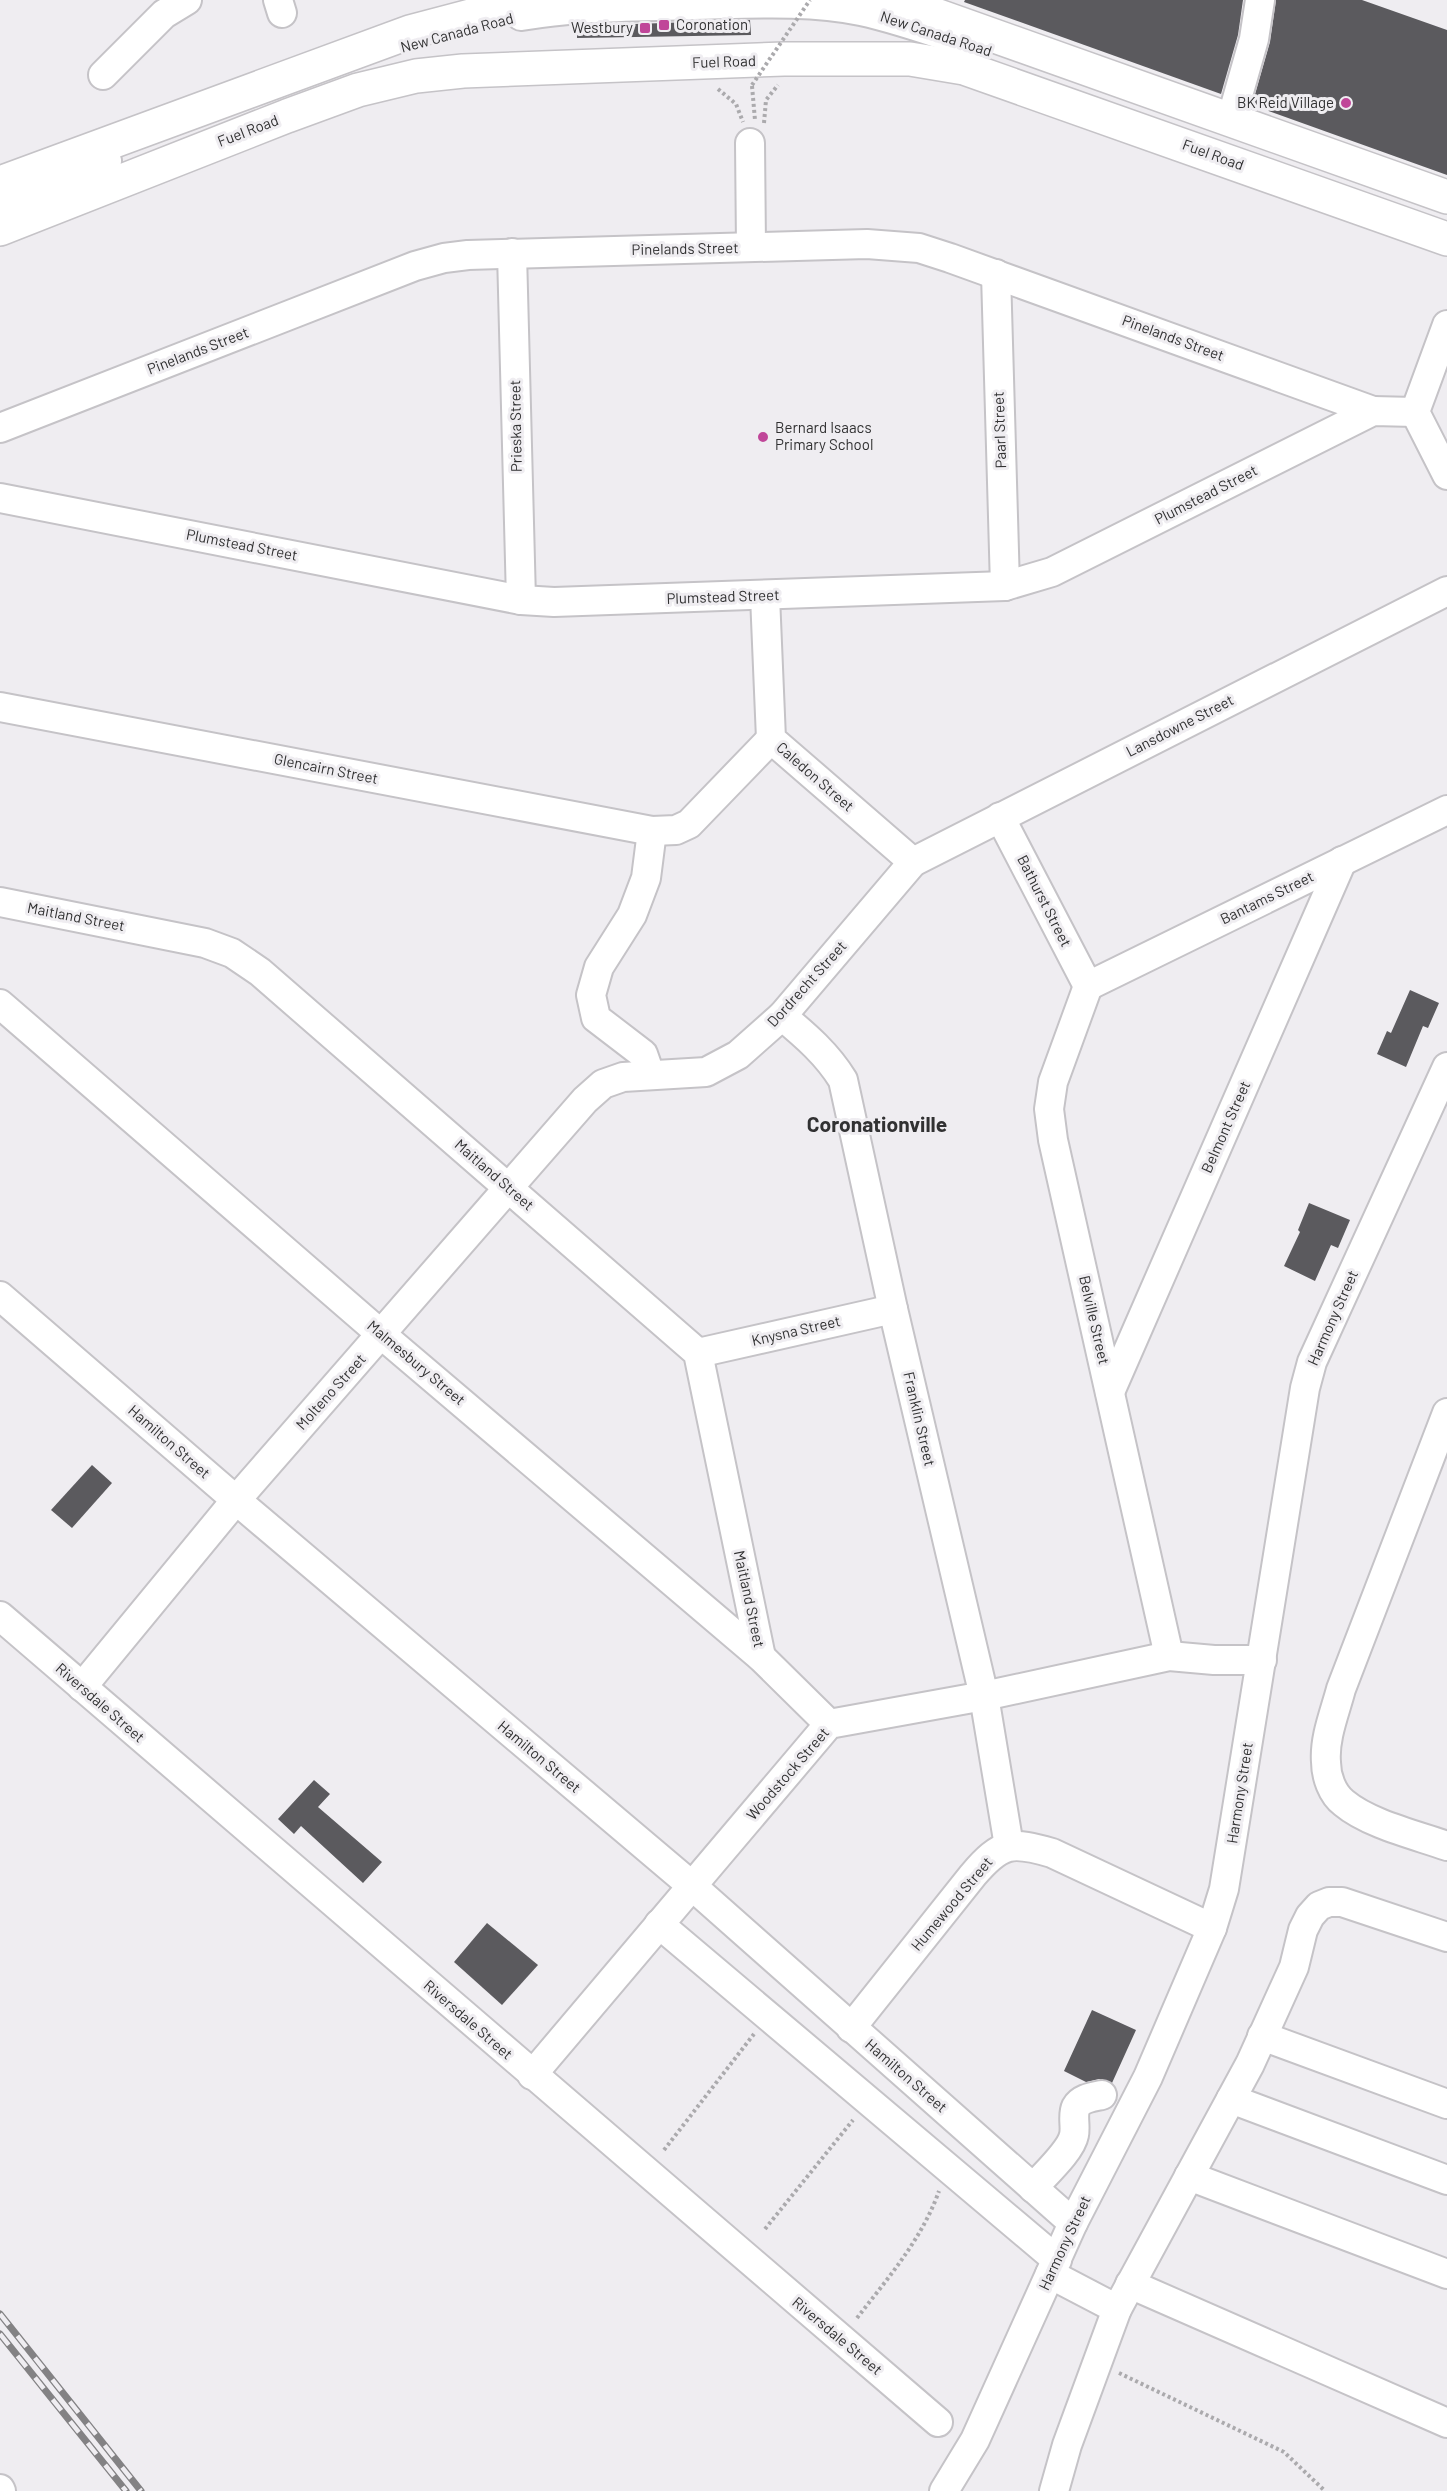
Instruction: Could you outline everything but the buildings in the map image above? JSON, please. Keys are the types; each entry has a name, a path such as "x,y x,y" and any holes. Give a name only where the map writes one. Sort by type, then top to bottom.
{"main road":[{"path":"0,183 410,32 493,10 547,0"},
{"path":"881,0 930,13 1447,197"},
{"name":"Fuel Road","path":"0,229 287,116 358,90 395,80 451,72 799,59 910,59 964,68 1447,239"}],"street":[{"path":"103,75 164,15 187,0"},
{"path":"1231,120 1254,39 1260,0"},
{"name":"New Canada Road","path":"0,202 438,35 511,17 555,10 782,4 860,10 895,19 1447,213"},
{"name":"New Canada Road","path":"0,217 386,70 449,61 884,46 936,50 986,63 1447,227"},
{"path":"752,247 756,134"},
{"name":"Pinelands Street","path":"0,428 415,266 444,258 512,253 897,245 919,248 996,274 1373,411"},
{"name":"Prieska Street","path":"512,253 521,600"},
{"name":"Paarl Street","path":"996,274 1005,586"},
{"path":"1447,325 1415,412 1447,475"},
{"name":"Plumstead Street","path":"0,498 521,600 554,602 765,596 1005,586 1052,572 1373,411 1415,412"},
{"name":"Lansdowne Street","path":"914,862 1447,591"},
{"name":"Caledon Street","path":"765,596 771,739 914,862"},
{"name":"Glencairn Street","path":"0,707 652,831"},
{"path":"650,1074 643,1054 597,1018 591,995 599,967 632,915 646,878 652,831 676,830 689,824 771,739"},
{"name":"Bantams Street","path":"1088,986 1447,810"},
{"name":"Bathurst Street","path":"1000,817 1088,986"},
{"name":"Belmont Street","path":"1110,1392 1342,861"},
{"name":"Dordrecht Street","path":"650,1074 706,1072 738,1055 783,1016 914,862"},
{"name":"Maitland Street","path":"0,902 165,934 205,943 232,953 260,972 698,1353 761,1657"},
{"name":"Belville Street","path":"1088,986 1053,1082 1050,1108 1053,1140 1169,1656"},
{"name":"Malmesbury Street","path":"0,1004 382,1335 761,1657 830,1724"},
{"name":"Franklin Street","path":"783,1016 814,1042 832,1062 843,1080 893,1309 984,1696 1009,1846"},
{"name":"Harmony Street","path":"944,2491 975,2440 1073,2223 1148,2077 1212,1928 1224,1889 1300,1412 1312,1362 1447,1067"},
{"name":"Molteno Street","path":"82,1688 236,1500 585,1101 603,1084 623,1077 650,1074"},
{"name":"Hamilton Street","path":"0,1296 236,1500 691,1886 1073,2223"},
{"name":"Knysna Street","path":"698,1353 893,1309"},
{"path":"1447,1413 1341,1689 1329,1734 1326,1762 1334,1792 1344,1803 1376,1820 1447,1846"},
{"name":"Riversdale Street","path":"0,1616 938,2422"},
{"name":"Woodstock Street","path":"532,2075 830,1724 984,1696 1169,1656 1214,1660 1262,1660"},
{"path":"1009,1846 1029,1846 1052,1853 1212,1928"},
{"name":"Humewood Street","path":"851,2028 990,1855 1009,1846"},
{"path":"1054,2491 1096,2362 1117,2309 1231,2099 1262,2036 1294,1967 1303,1930 1310,1916 1319,1906 1329,1902 1342,1902 1447,1937"},
{"path":"659,1924 947,2167 1053,2267 1117,2309"},
{"path":"1262,2036 1447,2104"},
{"path":"1033,2188 1072,2143 1075,2108 1085,2099 1102,2095"},
{"path":"1231,2099 1447,2180"},
{"path":"1189,2176 1447,2274"},
{"path":"1130,2284 1447,2423"}],"path":[{"path":"756,134 752,85 810,0"},
{"path":"756,134 765,100 799,59"},
{"path":"689,63 736,104 756,134"},
{"path":"664,2150 747,2046 766,2014"},
{"path":"765,2229 868,2100"},
{"path":"857,2318 900,2264 931,2214 947,2167"},
{"path":"1096,2362 1284,2452 1325,2491"}],"railway":[{"path":"0,2314 141,2491"},
{"path":"0,2334 126,2491"}],"place":[{"name":"Coronation","path":"664,25"},
{"name":"Westbury","path":"645,28"},
{"name":"BK Reid Village","path":"1346,103"},
{"name":"Bernard Isaacs Primary School","path":"763,437"}],"district":[{"name":"Coronationville","path":"877,1125"}]}
